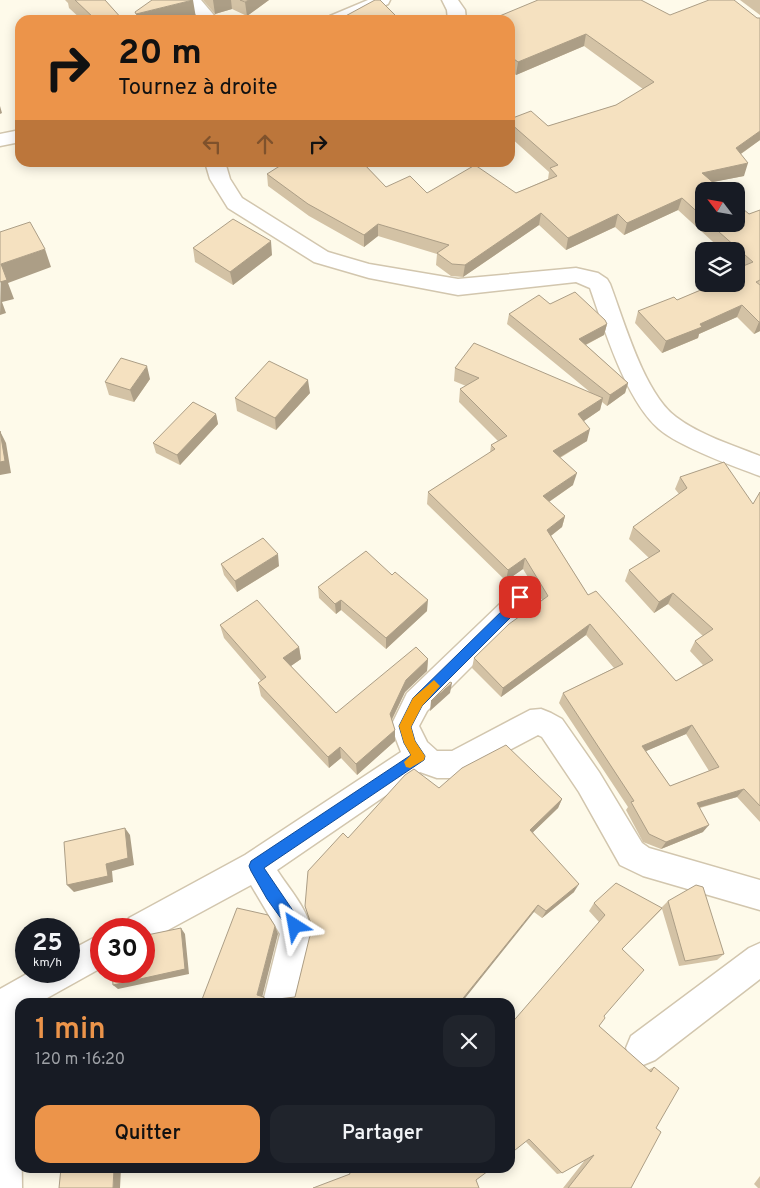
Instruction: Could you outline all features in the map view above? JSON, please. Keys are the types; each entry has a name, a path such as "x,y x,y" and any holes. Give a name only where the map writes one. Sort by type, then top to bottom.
{"street":[{"path":"192,0 205,15"},
{"path":"348,15 382,0"},
{"path":"450,0 456,10 456,15"},
{"path":"0,140 15,137"},
{"path":"216,167 220,179 235,203 321,258 369,271 458,287 576,275 590,278 599,284 627,361 634,375 650,402 667,423 700,442 760,466"},
{"path":"520,597 513,608 418,702 405,726 410,743 419,756 444,766 456,764 530,723 541,722 552,728 589,782 631,854 643,861 760,896"},
{"path":"155,921 256,866 419,756"},
{"path":"256,866 272,894 295,926 296,934 280,998"},
{"path":"643,1048 760,959"},
{"path":"16,998 43,983"},
{"path":"0,1007 15,999"},
{"path":"0,1012 13,1071 4,1188"}],"building":[{"path":"75,0 105,0 118,15 91,15"},
{"path":"152,0 193,0 136,14 135,12"},
{"path":"375,0 380,0 395,15 347,15"},
{"path":"538,0 641,0 670,15 709,0 734,0 757,18 760,18 760,131 736,148 748,163 702,173 712,182 695,182 695,210 682,198 627,223 618,214 568,238 541,213 465,265 452,264 437,253 449,245 378,224 364,235 308,204 267,174 278,167 367,167 386,187 410,176 427,193 472,167 478,167 516,193 557,176 550,168 558,165 515,127 515,117 531,111 548,126 616,105 654,82 586,34 518,62 515,60 515,15 502,15"},
{"path":"760,210 760,280 756,282 760,285 760,322 742,305 700,324 702,327 666,341 638,311 674,297 677,300 696,292 745,292 745,265 753,262 745,255 745,242 730,242 719,232 745,232 745,211 749,214"},
{"path":"233,219 271,241 230,272 193,248"},
{"path":"30,222 45,249 1,264 7,280 0,282 0,232"},
{"path":"575,292 607,324 579,339 628,383 610,395 509,314 539,295 550,304"},
{"path":"474,343 603,398 578,414 590,429 553,451 577,473 543,496 565,516 547,530 588,595 596,591 676,681 713,660 695,641 713,629 673,593 659,602 629,570 660,551 633,527 687,488 680,477 724,462 753,504 760,492 760,806 744,789 697,803 709,825 666,842 649,834 631,802 634,801 563,693 623,664 590,624 503,688 474,658 509,624 548,596 525,558 508,570 428,492 495,449 491,445 507,436 460,389 479,378 455,368","holes":["692,725 719,767 670,786 642,746"]},
{"path":"121,358 147,366 130,390 105,382"},
{"path":"269,361 308,380 275,418 235,398"},
{"path":"193,402 216,414 177,455 153,443"},
{"path":"0,431 5,461 0,462"},
{"path":"263,538 278,554 235,581 221,564"},
{"path":"366,551 392,575 395,572 428,600 386,638 341,600 335,604 318,587"},
{"path":"257,600 299,647 283,658 336,713 416,647 428,659 406,680 390,714 395,730 356,764 340,747 328,757 258,683 266,677 220,625"},
{"path":"450,682 452,683 431,701"},
{"path":"506,745 562,799 530,830 579,884 546,911 538,905 463,998 286,998 295,997 312,927 305,906 308,871 343,833 348,838 405,775 414,769 439,788 462,768"},
{"path":"125,828 128,858 106,864 108,876 67,885 64,842"},
{"path":"616,883 662,908 622,949 644,970 604,1016 605,1018 599,1026 651,1072 654,1067 679,1088 656,1128 661,1132 631,1188 568,1188 594,1155 562,1173 529,1139 515,1150 515,1019 605,915 594,903"},
{"path":"696,885 703,887 724,954 685,961 668,901"},
{"path":"237,908 268,915 275,926 257,995 264,998 203,998"},
{"path":"181,928 185,969 155,976 155,933"},
{"path":"60,1173 114,1173 113,1188 59,1188"},
{"path":"485,1173 476,1180 479,1188 313,1188 350,1174"}],"slow traffic":[{"path":"410,762 419,756 410,743 405,726 418,702 434,686"}],"route":[{"path":"295,926 272,894 256,866 419,756 410,743 405,726 418,702 513,608 520,597"}]}
